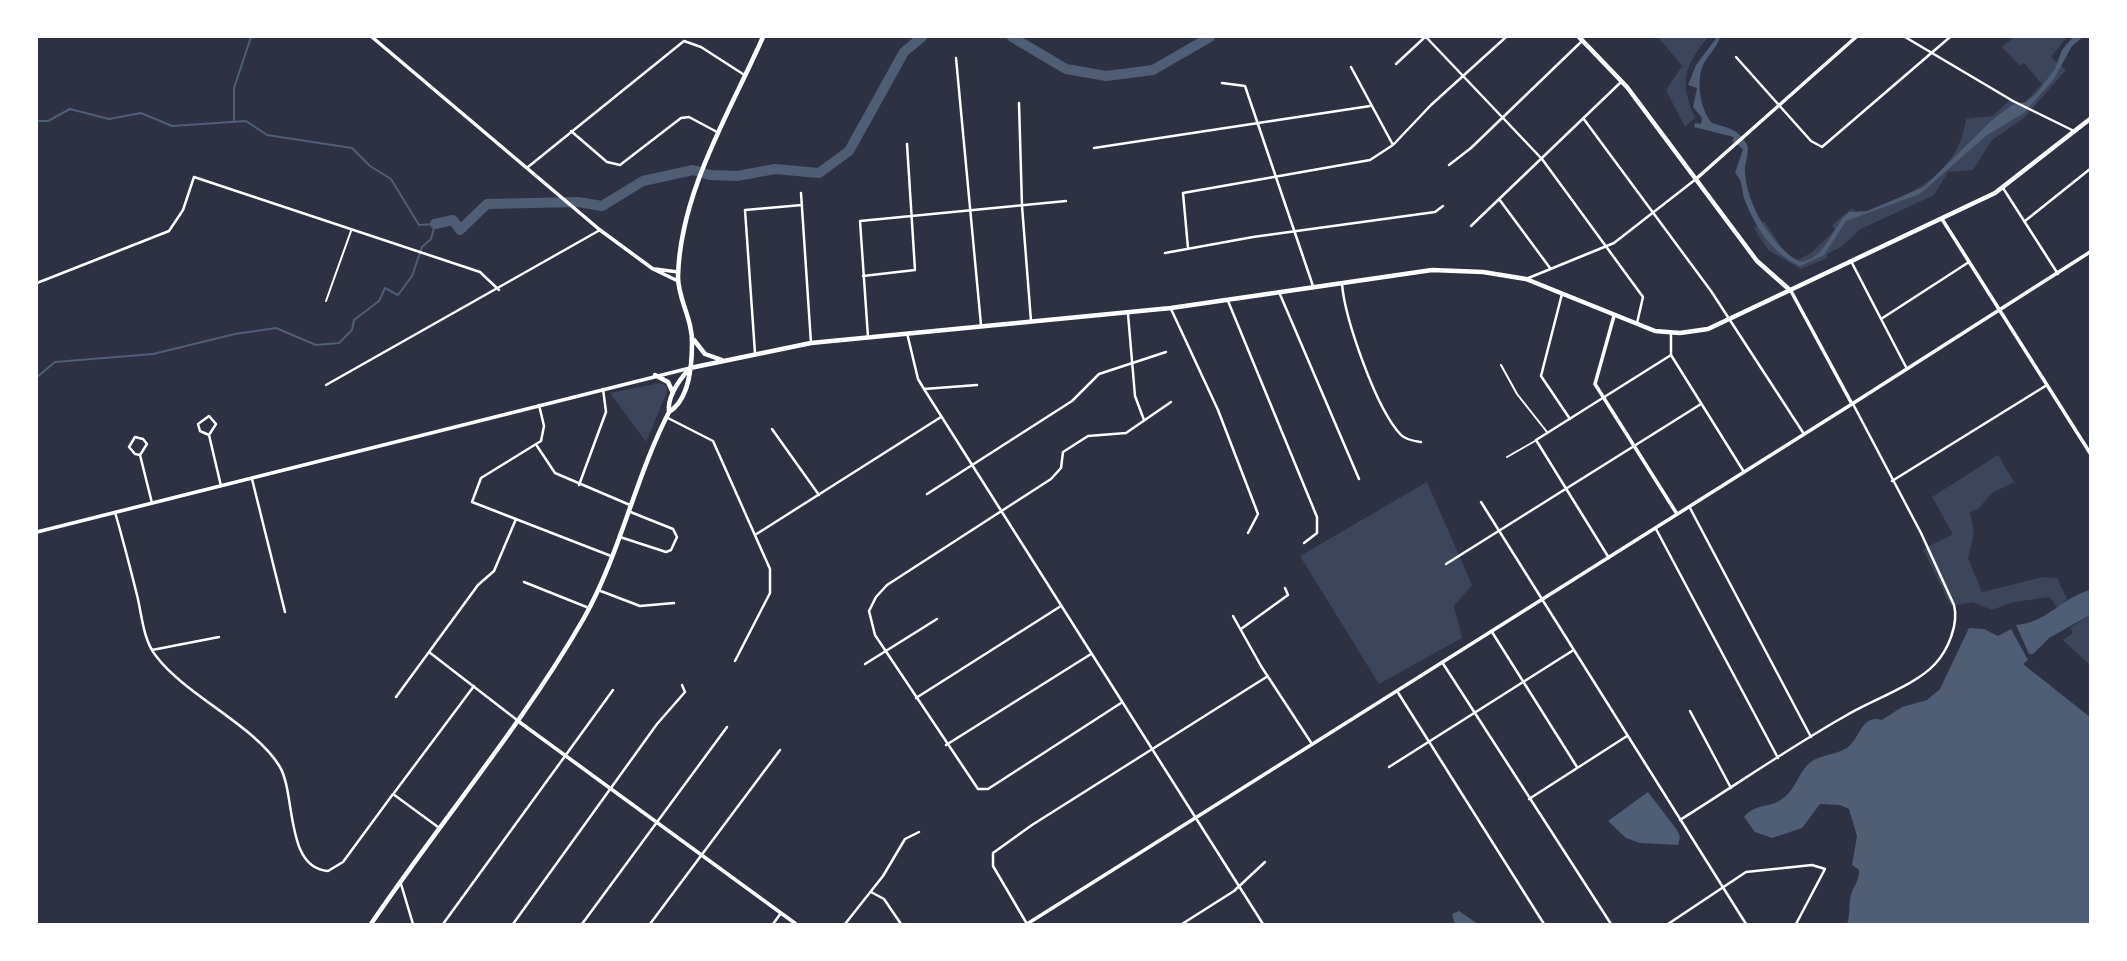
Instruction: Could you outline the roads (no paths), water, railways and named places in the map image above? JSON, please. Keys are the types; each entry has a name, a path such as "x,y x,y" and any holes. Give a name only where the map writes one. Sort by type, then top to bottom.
{"main road":[{"path":"372,37 600,230 653,269 678,281"},
{"path":"667,414 675,408 688,383 690,368 692,338 678,281 681,240 701,177 763,37"},
{"path":"1696,180 1856,37"},
{"path":"1581,39 1622,81 1756,261 1791,291 1853,404"},
{"path":"37,532 655,375 811,343 1171,308 1432,270 1483,272 1526,279 1636,325 1671,333 1708,330 1853,263 2003,188 2090,119"},
{"path":"1942,219 2090,453"},
{"path":"1027,924 2090,252"},
{"path":"653,269 678,272"},
{"path":"1614,316 1595,384 1677,514"},
{"path":"692,338 705,354 723,360"},
{"path":"371,924 517,720 589,608 673,395 690,368"},
{"path":"655,375 668,382 673,395"},
{"path":"517,720 796,924"}],"street":[{"path":"1396,64 1425,37 1504,117 1542,159 1609,246 1643,297 1644,304 1636,325"},
{"path":"1188,248 1183,193 1370,160 1393,145 1431,105 1506,37"},
{"path":"1905,37 2013,101 2074,131"},
{"path":"1736,57 1819,147 1835,139 1950,37"},
{"path":"1448,165 1504,117 1581,39"},
{"path":"527,168 684,41 701,47 746,76"},
{"path":"956,58 981,325"},
{"path":"1351,67 1393,145"},
{"path":"1471,226 1622,81"},
{"path":"1222,83 1245,86 1313,286"},
{"path":"1019,103 1022,206 1031,321"},
{"path":"1094,148 1370,106"},
{"path":"571,131 607,162 620,165 685,116 719,134"},
{"path":"1583,118 1732,320 1804,434"},
{"path":"863,276 915,270 908,144"},
{"path":"2025,221 2090,169"},
{"path":"37,283 169,231 183,210 194,177 480,272 499,290"},
{"path":"1526,279 1609,246 1696,180"},
{"path":"2003,188 2058,274"},
{"path":"800,193 811,343"},
{"path":"1499,199 1550,268"},
{"path":"868,337 860,221 1066,201"},
{"path":"755,353 745,210 802,205"},
{"path":"1165,253 1294,231 1434,212 1443,206"},
{"path":"326,385 499,290 600,230"},
{"path":"1881,319 1969,262"},
{"path":"1853,263 1908,369"},
{"path":"1342,281 1349,326 1383,403 1401,434 1421,442"},
{"path":"1278,291 1359,479"},
{"path":"1562,293 1541,376 1570,419"},
{"path":"1227,300 1317,517 1317,533 1304,543"},
{"path":"1171,308 1218,410 1258,514 1248,533"},
{"path":"1128,311 1135,396 1144,420"},
{"path":"907,333 918,379 924,389 1263,924"},
{"path":"1671,333 1671,355 1744,472"},
{"path":"927,494 971,463 1072,401 1099,374 1166,352"},
{"path":"1609,558 1536,440 1671,355"},
{"path":"924,389 977,385"},
{"path":"1892,481 2047,385"},
{"path":"579,485 606,412 603,388"},
{"path":"1121,703 998,783 986,790 978,789 886,652 872,629 868,615 873,601 887,585 1058,473 1063,452 1088,436 1126,433 1171,402"},
{"path":"1446,564 1701,404"},
{"path":"1680,820 1811,737 1935,664 1953,628 1956,615 1954,605 1853,404"},
{"path":"539,405 544,434 537,446 481,478 472,502 611,556"},
{"path":"667,414 713,441 770,569 772,586 765,606 735,661"},
{"path":"209,416 214,419 216,427 209,435 200,432 198,425 209,416"},
{"path":"755,536 941,417"},
{"path":"772,429 819,495"},
{"path":"209,435 221,486"},
{"path":"141,455 135,454 129,447 135,437 144,439 147,444 141,455 152,503"},
{"path":"537,446 551,470 673,529 677,537 671,550 666,552 619,537"},
{"path":"251,478 285,612"},
{"path":"1480,502 1746,924"},
{"path":"1689,507 1811,737"},
{"path":"115,512 152,650 164,665 256,741 279,764 303,856 316,867 328,871 343,862 474,686"},
{"path":"396,697 478,585 492,574 516,519"},
{"path":"1655,528 1779,758"},
{"path":"524,582 589,608"},
{"path":"1241,629 1288,595 1285,588"},
{"path":"598,590 640,606 674,603"},
{"path":"916,698 1061,606"},
{"path":"1233,616 1268,677 1312,744"},
{"path":"865,664 937,620"},
{"path":"1492,632 1577,767"},
{"path":"152,650 219,637"},
{"path":"1389,767 1572,651"},
{"path":"429,652 517,720"},
{"path":"946,745 1091,654"},
{"path":"1442,662 1611,924"},
{"path":"1027,924 993,866 993,853 1268,677"},
{"path":"513,924 657,724 685,692 682,685"},
{"path":"443,924 613,690"},
{"path":"1397,691 1427,743 1544,924"},
{"path":"1690,711 1731,788"},
{"path":"582,924 727,727"},
{"path":"1529,799 1627,736"},
{"path":"650,924 780,750"},
{"path":"393,794 439,828"},
{"path":"845,924 871,892 905,839 919,832"},
{"path":"1182,924 1238,885 1265,862"},
{"path":"1668,924 1675,922 1722,886 1749,871 1812,865 1825,869 1796,924"},
{"path":"400,884 413,924"},
{"path":"871,892 884,899 901,924"},
{"path":"773,924 781,913"}],"lane":[{"path":"326,301 351,230"},
{"path":"1501,365 1517,394 1548,433"},
{"path":"1507,457 1536,440"}],"waterway":[{"path":"234,120 234,88 251,37"},
{"path":"435,224 453,220 460,230 487,204 578,202 602,206 643,181 693,170 710,175 737,176 775,169 819,173 849,151 904,52 922,37"},
{"path":"1012,37 1066,69 1106,76 1153,70 1210,37"},
{"path":"37,121 48,121 70,109 109,119 141,113 172,126 246,121 267,135 352,148 370,166 391,179 419,225 435,224 431,239 422,247 412,276 398,295 385,288 379,301 354,320 352,330 339,343 316,345 276,328 235,334 153,354 55,362 37,377"}]}
